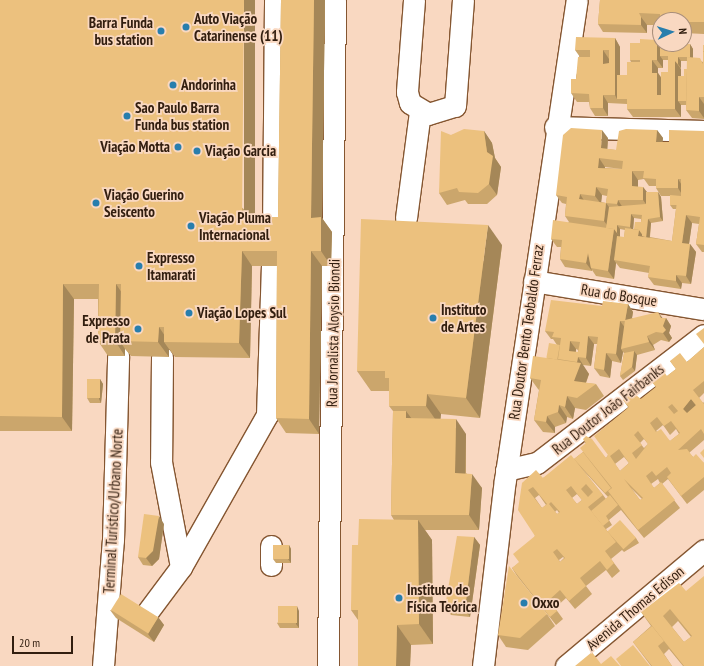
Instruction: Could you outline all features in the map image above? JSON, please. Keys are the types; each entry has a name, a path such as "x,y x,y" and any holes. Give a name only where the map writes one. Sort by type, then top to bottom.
{"street":[{"path":"273,232 275,0"},
{"name":"Rua Jornalista Aloysio Biondi","path":"328,666 336,0"},
{"path":"414,0 407,92 410,103 420,111 437,114 455,106 463,0"},
{"name":"Rua Doutor Bento Teobaldo Ferraz","path":"489,663 506,470 555,127 577,0"},
{"path":"406,218 420,111"},
{"path":"555,127 704,131"},
{"path":"146,614 180,567 267,415 272,266"},
{"name":"Rua do Bosque","path":"534,281 704,308"},
{"name":"Rua Doutor João Fairbanks","path":"506,470 537,463 704,335"},
{"name":"Terminal Turístico/Urbano Norte","path":"103,666 113,532 118,356"},
{"path":"162,357 161,462 180,567"},
{"name":"Avenida Thomas Edison","path":"566,664 704,550"}],"building":[{"name":"Sao Paulo Barra Funda bus station","path":"0,0 244,0 242,217 278,217 281,0 314,0 311,218 321,217 321,251 311,251 309,419 276,418 277,251 242,251 239,343 164,342 164,327 159,327 158,342 120,341 121,284 116,284 115,341 98,341 99,284 63,284 62,417 0,416"},
{"path":"600,0 639,0 641,25 598,24"},
{"path":"639,0 704,0 704,22 692,22 692,12 639,13"},
{"path":"576,37 615,38 615,95 603,95 603,108 590,108 589,94 571,93 571,79 576,79 578,57 590,57 590,50 575,50","holes":["603,50 609,50 609,63 603,64"]},
{"path":"640,39 652,40 652,52 657,52 657,60 652,60 652,73 657,73 657,95 661,95 661,72 668,72 668,61 675,61 675,109 627,109 627,62 640,62"},
{"path":"630,43 640,43 640,60 630,60"},
{"path":"660,52 690,52 690,57 678,57 678,64 675,61 668,61 668,56 660,56"},
{"path":"703,52 704,97 699,97 699,111 686,110 687,57 700,58 703,64"},
{"path":"684,69 687,69 686,101 678,101 678,76 684,76"},
{"path":"617,75 627,75 627,99 617,99"},
{"path":"571,128 602,130 601,148 616,150 619,131 626,129 657,130 656,142 669,142 669,130 704,131 704,245 696,244 700,217 686,215 682,243 690,244 686,276 676,275 676,281 648,277 650,266 614,260 617,236 624,237 625,228 639,230 638,236 672,241 677,201 681,201 681,179 678,179 678,188 656,188 656,179 643,178 644,171 632,171 632,186 643,187 643,200 618,200 617,204 606,203 604,221 565,216 567,197 556,195 563,135","holes":["599,158 623,161 622,169 598,168","596,187 608,189 606,203 579,199 580,194 595,196"]},
{"path":"464,129 484,131 487,152 493,156 489,184 478,193 459,192 457,188 439,193 441,131 451,135"},
{"path":"646,192 658,192 660,217 648,219 646,237 642,236 639,230 634,229 635,222 641,222 642,215 631,214 630,227 617,225 617,233 614,229 606,228 609,207 646,204"},
{"path":"670,195 681,196 681,201 677,201 677,205 670,205"},
{"name":"Instituto de Artes","path":"361,219 488,225 466,398 427,394 426,406 389,406 389,378 385,378 385,371 357,371"},
{"path":"553,220 614,229 608,271 591,268 588,253 586,263 560,259 562,240 551,239"},
{"path":"551,300 602,306 603,301 628,304 625,321 620,321 616,354 606,353 604,370 594,368 598,337 588,336 586,358 578,357 577,362 558,359 561,338 552,337 554,332 545,331","holes":["570,341 580,342 578,352 569,351"]},
{"path":"658,312 661,318 666,318 663,326 666,330 663,333 656,332 647,336 649,342 621,349 625,320"},
{"path":"704,328 704,344 696,334"},
{"path":"549,343 560,345 557,360 546,358"},
{"path":"704,347 704,381 693,390 704,404 704,434 701,429 678,450 687,449 693,457 696,454 704,463 704,477 681,496 667,477 671,473 667,467 656,476 652,471 646,476 654,488 661,482 675,500 638,530 608,491 612,488 580,448 586,443 583,439 586,436 592,439 606,458 608,455 594,436 629,407 623,400 632,392 641,399 656,387 649,378 661,368 667,376 676,369 670,361 680,353 687,362","holes":["691,399 696,405 687,413 683,409","672,404 678,411 674,414 668,407","657,417 664,426 671,421 680,433 670,441 661,429 656,432 650,423","638,431 648,444 636,459 632,453 642,445 634,435","619,449 629,463 620,471 610,456","624,479 643,498 640,500"]},
{"path":"634,351 632,367 620,376 624,353"},
{"path":"533,356 581,363 574,381 596,384 577,398 567,396 565,407 559,405 558,412 547,416 546,422 534,420 541,380 530,378"},
{"path":"87,379 100,379 100,398 87,398"},
{"path":"393,411 406,411 406,418 456,419 455,473 472,474 469,515 391,515"},
{"path":"704,449 704,458 700,453"},
{"path":"583,452 611,488 605,493 574,459"},
{"path":"571,455 603,495 588,507 616,542 605,551 614,563 607,570 600,561 580,578 586,586 569,601 560,590 549,600 557,611 550,617 512,568 519,562 513,554 535,536 518,510 522,483 536,470 543,478","holes":["586,484 593,492 588,497 581,489","571,486 582,500 577,504 566,490","533,487 547,504 542,508 528,490","551,502 560,512 557,514 549,504","557,549 565,558 560,562 553,552"]},
{"path":"610,495 618,505 606,516 609,521 603,526 591,511"},
{"path":"144,514 159,516 153,551 146,558 138,557"},
{"name":"Instituto de Física Teórica","path":"359,519 418,520 419,624 397,625 396,666 358,666 358,610 351,610 352,545 358,545"},
{"path":"620,520 636,538 623,549 607,531"},
{"path":"457,536 474,537 465,609 445,607"},
{"path":"273,545 289,545 289,559 273,559"},
{"name":"Oxxo","path":"509,566 547,614 520,638 498,635"},
{"path":"704,576 704,666 684,666 641,612 679,583 686,591","holes":["670,609 692,636 684,642 663,616"]},
{"path":"121,594 158,617 148,633 111,610"},
{"path":"278,606 297,606 297,623 278,623"},
{"path":"652,626 664,641 658,646 672,666 652,666 633,642"},
{"path":"633,645 650,666 621,666 616,659"},
{"path":"592,652 601,664 611,656 620,666 575,666"}],"place":[{"name":"Auto Viação Catarinense (11)","path":"186,27"},
{"name":"Barra Funda bus station","path":"161,31"},
{"name":"Andorinha","path":"173,85"},
{"name":"Sao Paulo Barra Funda bus station","path":"127,116"},
{"name":"Viação Motta","path":"178,147"},
{"name":"Viação Garcia","path":"197,151"},
{"name":"Viação Guerino Seiscento","path":"96,203"},
{"name":"Viação Pluma Internacional","path":"191,226"},
{"name":"Expresso Itamarati","path":"139,266"},
{"name":"Viação Lopes Sul","path":"189,313"},
{"name":"Instituto de Artes","path":"433,318"},
{"name":"Expresso de Prata","path":"138,329"},
{"name":"Instituto de Física Teórica","path":"399,598"},
{"name":"Oxxo","path":"524,603"}]}
